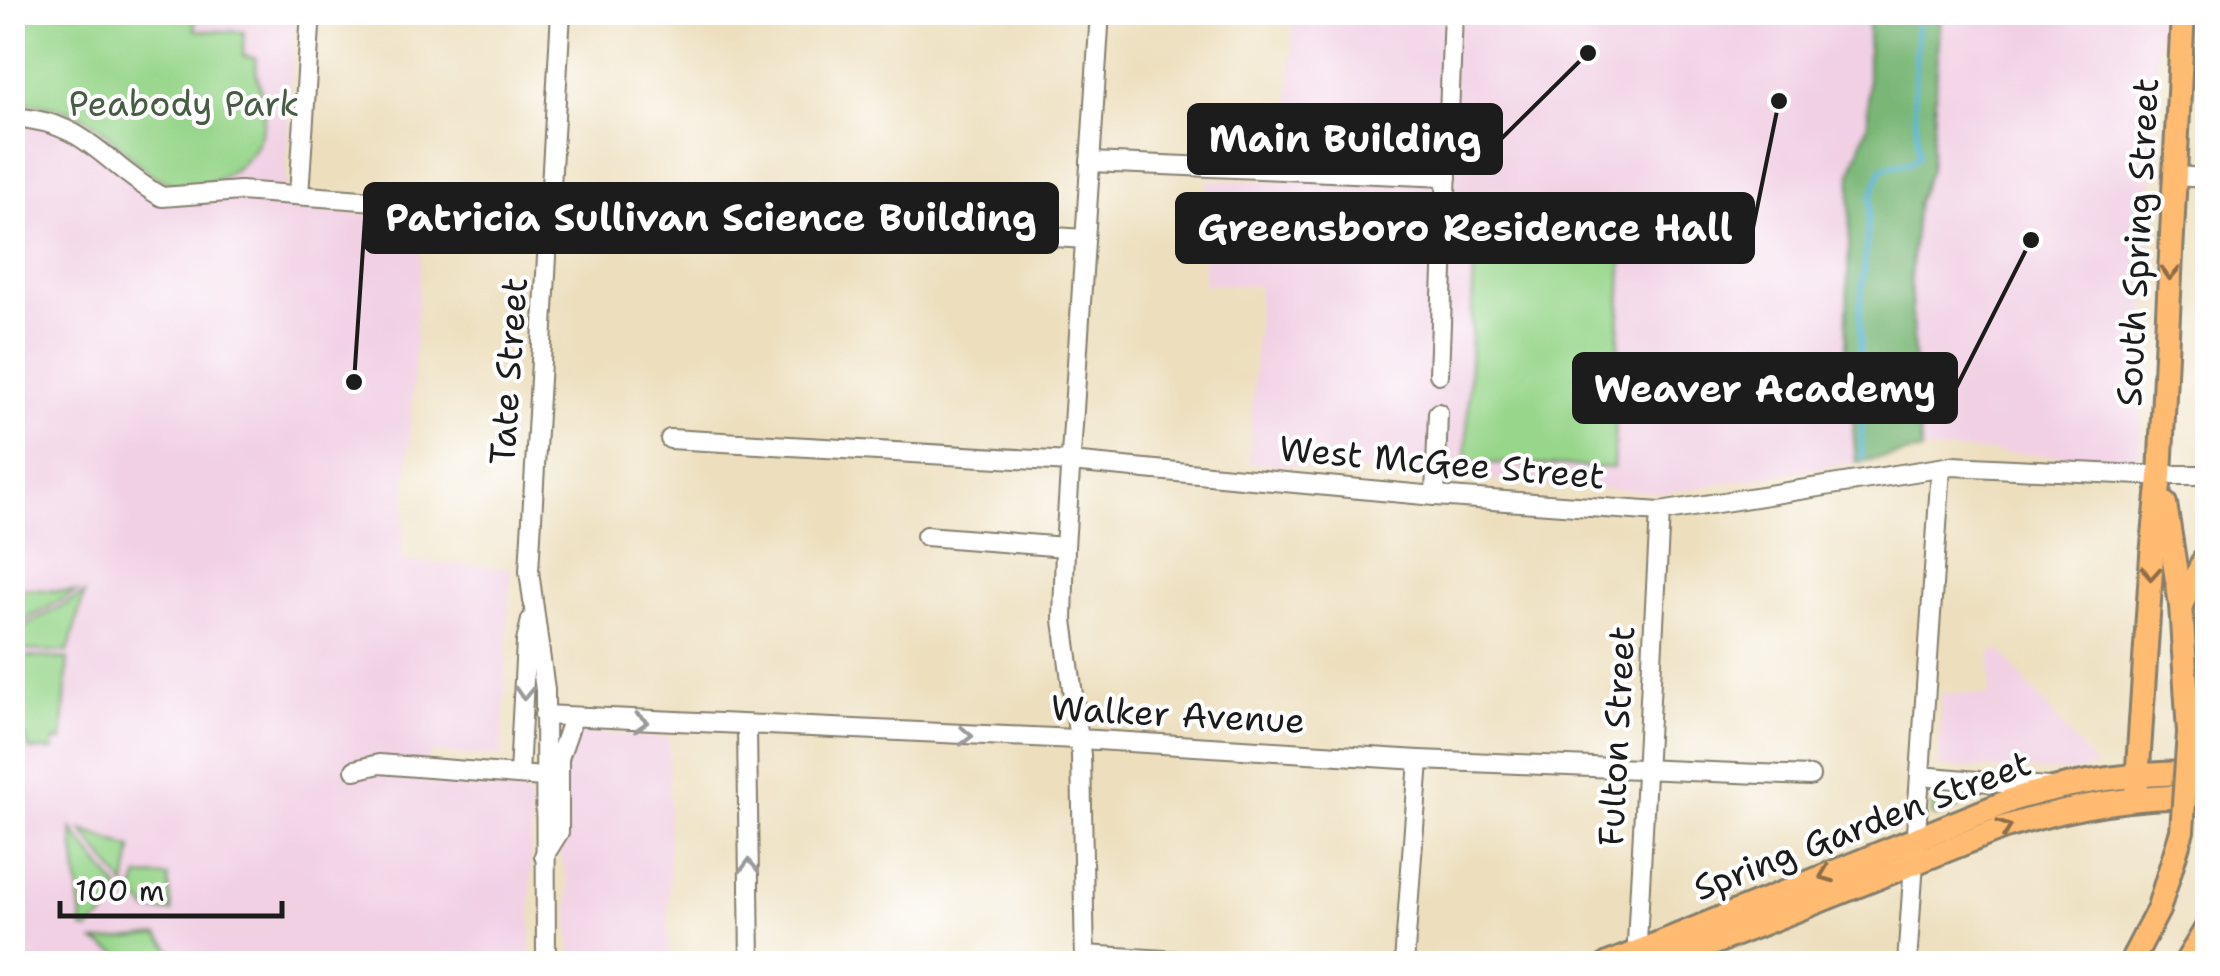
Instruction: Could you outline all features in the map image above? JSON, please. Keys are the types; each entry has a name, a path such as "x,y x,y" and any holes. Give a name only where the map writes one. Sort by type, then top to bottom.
{"main road":[{"name":"South Spring Street","path":"2160,476 2183,12"},
{"path":"2130,964 2158,910 2182,831 2190,733 2181,606 2160,476"},
{"path":"2137,785 2160,476"},
{"path":"2181,606 2208,552"},
{"name":"Spring Garden Street","path":"1661,964 2002,828 2137,785 2208,772"},
{"name":"Spring Garden Street","path":"1608,964 1637,958 1916,838 2054,787 2137,785 2208,796"},
{"path":"2185,964 2205,931"}],"street":[{"path":"300,196 311,12"},
{"name":"Tate Street","path":"546,964 544,715 541,652 533,614 530,536 561,12"},
{"path":"1100,12 1065,547 1064,620 1079,741 1086,876 1085,959 1229,964"},
{"path":"1440,374 1453,12"},
{"path":"12,117 56,123 74,131 162,197 240,192 526,212 552,204 1086,238"},
{"path":"1090,162 1447,177"},
{"path":"2174,176 2208,178"},
{"path":"1434,496 1438,413"},
{"name":"West McGee Street","path":"670,438 1070,462 1434,496 1660,512 1941,468 2208,475"},
{"path":"1907,964 1941,468"},
{"name":"Fulton Street","path":"1637,958 1660,512"},
{"path":"926,536 1065,547"},
{"name":"Tate Street","path":"519,774 526,642 533,614"},
{"name":"Walker Avenue","path":"544,715 1810,776"},
{"name":"Tate Street","path":"544,856 559,832 559,758 573,718"},
{"path":"747,727 750,964"},
{"path":"1404,964 1419,760"},
{"path":"354,770 379,764 543,777"},
{"path":"1920,776 2054,787"}],"shaded area":[{"path":"12,13 295,13 284,209 423,219 402,561 511,568 502,757 429,753 427,784 521,791 531,800 531,963 13,963"},
{"path":"1294,13 1868,13 1868,123 1851,173 1846,351 1856,462 1664,493 1249,463 1259,286 1203,284 1208,180 1286,182"},
{"path":"1941,13 2159,13 2140,451 2135,460 1922,451 1910,278 1917,201 1930,169"},
{"path":"1999,649 2096,767 2073,772 1939,767 1942,693 1990,696 1991,654"},
{"path":"557,731 669,737 669,963 571,963 568,882 553,831"}],"green space":[{"name":"Peabody Park","path":"195,12 195,30 244,32 243,56 256,58 264,106 263,126 250,155 224,176 192,185 160,179 88,120 51,106 13,102 13,13"},
{"path":"1868,13 1941,13 1930,169 1917,201 1910,278 1922,451 1856,462 1846,351 1851,173 1868,123"},
{"path":"1476,217 1624,223 1613,468 1466,462"},
{"path":"2207,577 2207,763 2204,763 2194,605"},
{"path":"13,588 76,592 13,627"},
{"path":"84,594 68,652 13,650 13,632"},
{"path":"12,656 68,659 62,741 54,740 53,750 30,750 13,710"},
{"path":"1937,784 2001,789 1937,817 1932,815"},
{"path":"72,829 122,893 105,916 88,930 83,929"},
{"path":"82,830 132,848 126,887"},
{"path":"139,876 168,877 172,912 148,911 133,893"},
{"path":"158,935 174,953 176,963 136,963 95,942"}],"waterway":[{"path":"1862,458 1860,312 1871,197 1882,168 1914,161 1919,153 1914,98 1918,12"}],"place":[{"name":"Main Building","path":"1588,53"},
{"name":"Greensboro Residence Hall","path":"1779,101"},
{"name":"Weaver Academy","path":"2031,240"},
{"name":"Patricia Sullivan Science Building","path":"354,382"}]}
